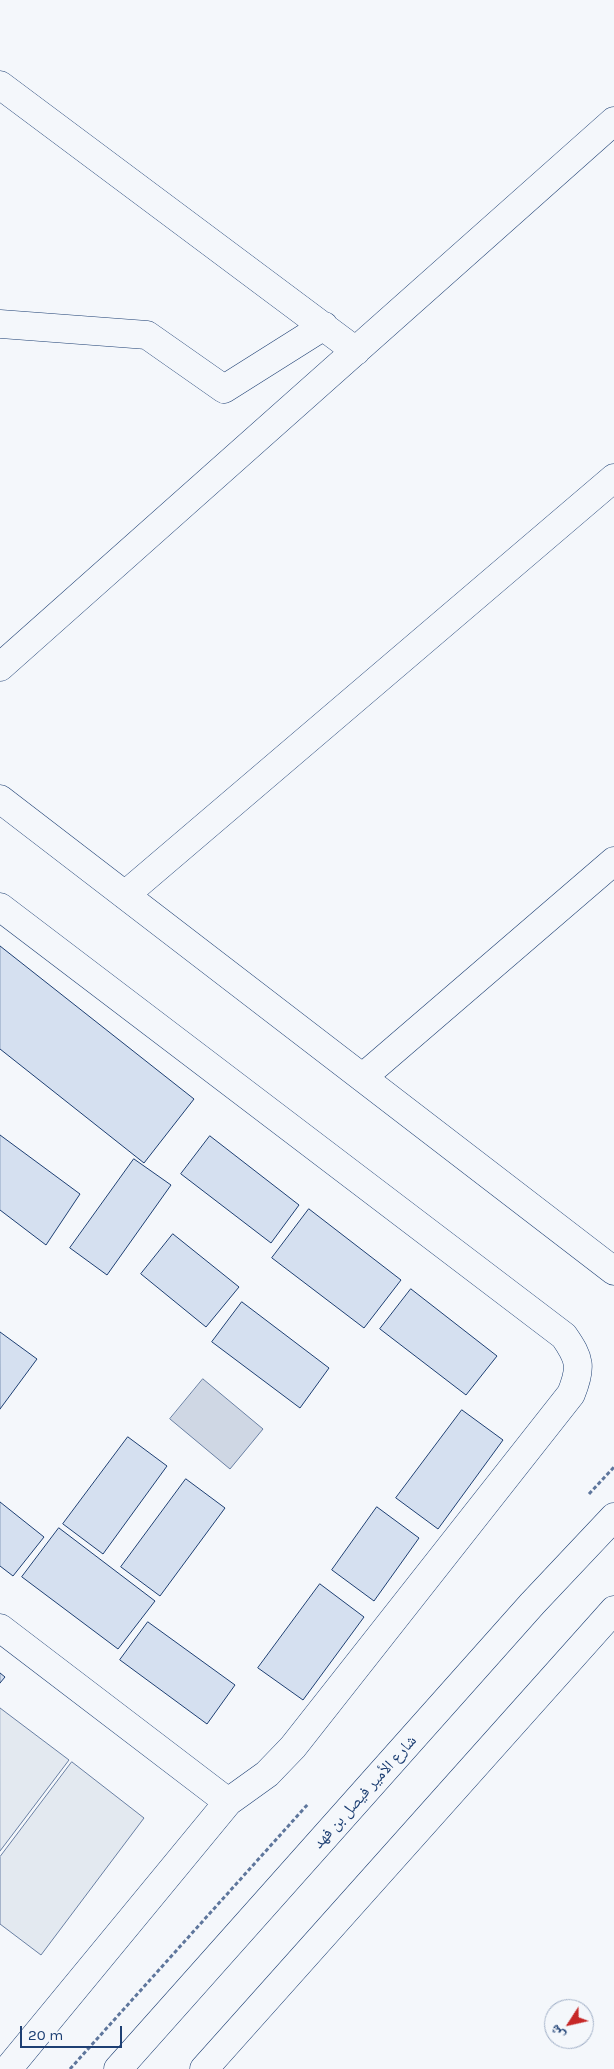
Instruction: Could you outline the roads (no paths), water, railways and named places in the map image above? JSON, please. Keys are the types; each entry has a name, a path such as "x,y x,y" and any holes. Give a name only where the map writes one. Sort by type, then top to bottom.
{"street":[{"path":"0,84 356,351"},
{"path":"0,668 614,121"},
{"path":"0,324 147,335 224,389 324,326"},
{"path":"125,895 614,478"},
{"path":"0,800 614,1271"},
{"path":"363,1077 614,861"},
{"path":"0,908 564,1336 577,1355 578,1375 571,1394 294,1747 267,1774 228,1802 8,2069"},
{"name":"شارع الأمير فيصل بن فهد","path":"118,2069 526,1611 614,1516"},
{"path":"204,2069 614,1610"},
{"path":"0,1628 228,1802"}]}
